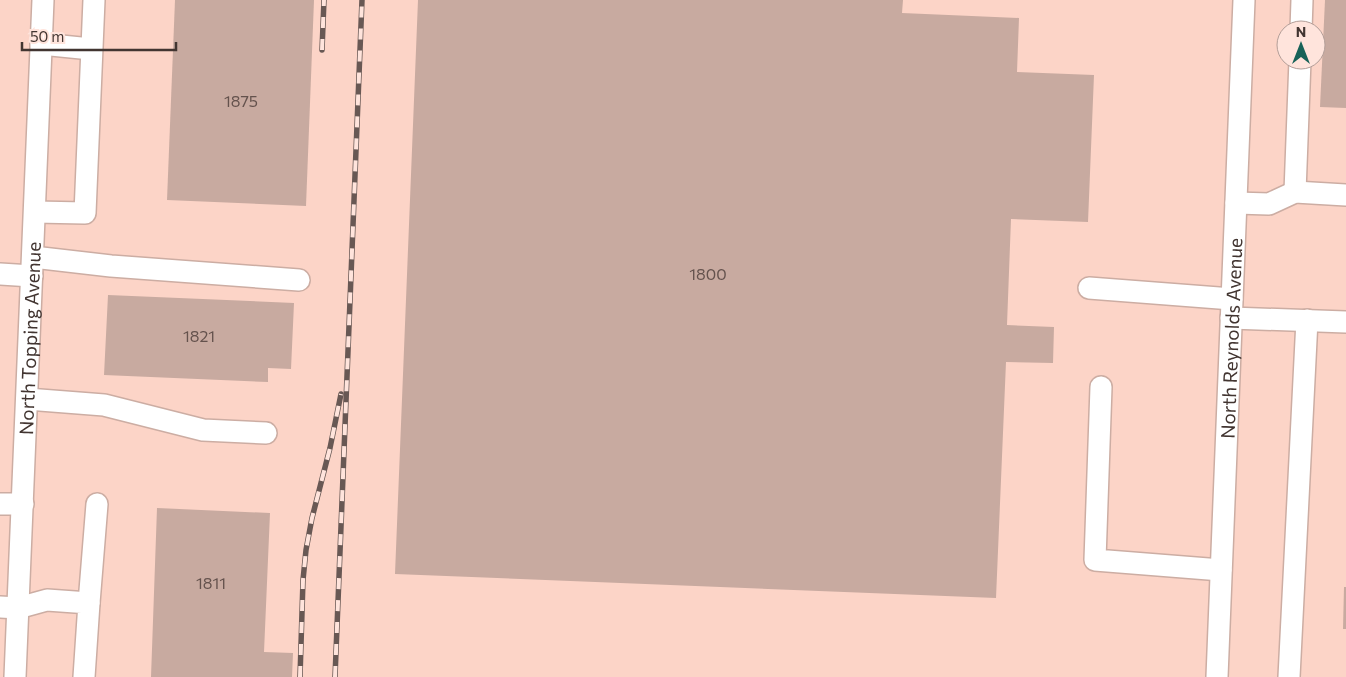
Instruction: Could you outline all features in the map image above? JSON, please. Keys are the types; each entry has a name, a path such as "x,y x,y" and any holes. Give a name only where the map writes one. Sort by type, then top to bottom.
{"street":[{"name":"North Topping Avenue","path":"15,677 9,608 23,504 43,0"},
{"path":"35,212 85,213 94,0"},
{"name":"North Reynolds Avenue","path":"1217,677 1244,0"},
{"path":"1301,20 1302,0"},
{"path":"41,44 92,49"},
{"path":"1295,192 1300,70"},
{"path":"1236,202 1269,204 1295,192 1346,195"},
{"path":"0,274 32,266 111,266 299,280"},
{"path":"1089,288 1307,320 1346,322"},
{"path":"1288,677 1307,320"},
{"path":"1100,387 1095,560 1221,570"},
{"path":"27,400 104,405 203,430 266,433"},
{"path":"0,504 23,504"},
{"path":"84,677 97,504"},
{"path":"9,608 47,600 89,603"}],"shaded area":[{"path":"0,0 1346,0 1346,677 0,677"}],"building":[{"path":"175,0 314,0 306,206 167,200"},
{"path":"418,0 903,0 902,13 1019,18 1017,72 1094,75 1088,222 1011,219 1007,325 1054,327 1053,363 1006,362 996,598 395,574"},
{"path":"1325,0 1346,0 1346,108 1320,107 1322,70 1326,70 1326,20 1324,20"},
{"path":"108,295 294,303 291,369 268,368 268,382 104,375"},
{"path":"157,508 270,513 264,652 293,653 292,677 151,677"},
{"path":"1344,587 1346,587 1346,629 1343,629"}],"railway":[{"path":"322,50 324,0"},
{"path":"335,677 362,0"},
{"path":"300,677 303,580 306,550 341,394"}]}
